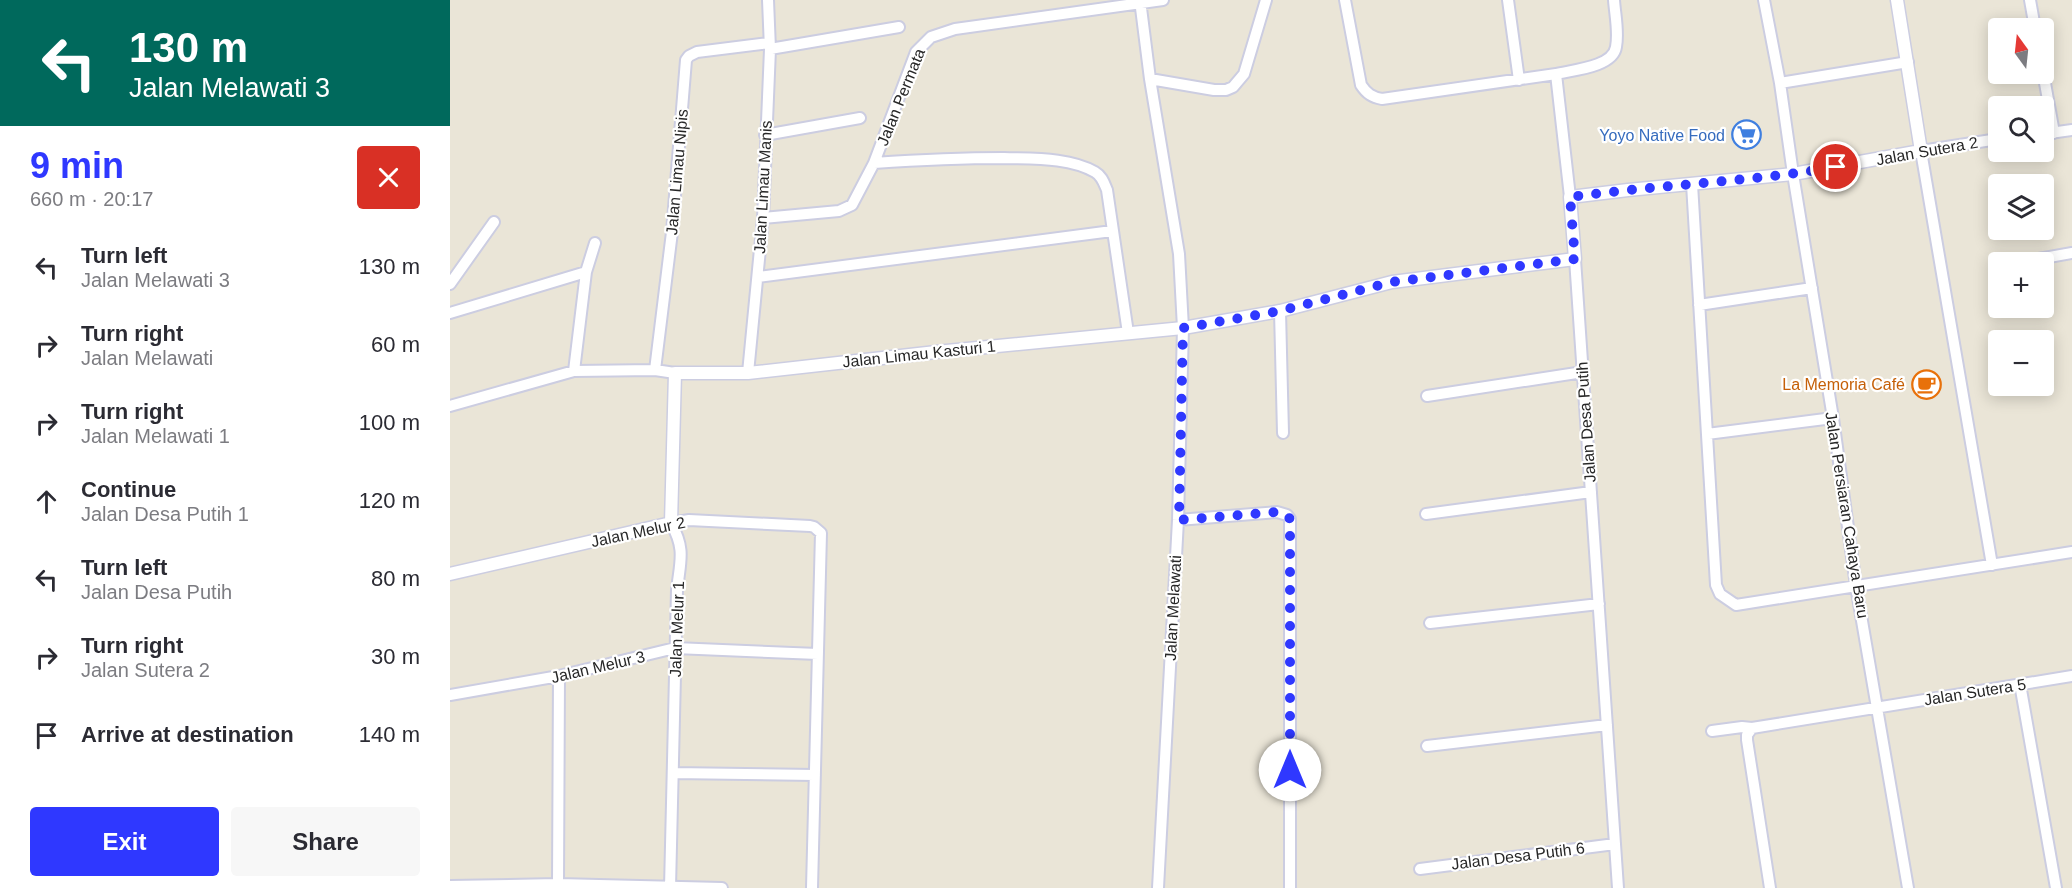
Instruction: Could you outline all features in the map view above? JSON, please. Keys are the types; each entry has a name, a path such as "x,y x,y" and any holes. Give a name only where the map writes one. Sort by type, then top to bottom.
{"street":[{"name":"Jalan Limau Manis","path":"748,373 763,218 770,46 768,0"},
{"name":"Jalan Permata","path":"763,218 839,211 848,208 874,163 916,52 931,37 955,29 1163,0"},
{"path":"1150,79 1214,90 1226,90 1233,87 1244,74 1266,0"},
{"path":"1345,0 1361,85 1373,97 1382,99 1556,74 1602,63 1611,58 1617,43 1614,0"},
{"path":"1508,0 1519,80"},
{"name":"Jalan Persiaran Cahaya Baru","path":"1764,0 1780,83 1857,586 1908,888"},
{"path":"1897,0 1992,565"},
{"path":"2030,0 2033,18"},
{"name":"Jalan Melawati","path":"1140,2 1150,79 1179,254 1183,328 1179,520 1158,888"},
{"name":"Jalan Limau Nipis","path":"655,370 673,228 686,60 697,52 770,46 899,27"},
{"path":"1780,83 1908,62"},
{"name":"Jalan Desa Putih","path":"1556,74 1575,259 1618,888"},
{"path":"765,135 860,118"},
{"path":"2054,133 2072,130"},
{"name":"Jalan Sutera 2","path":"1570,197 1793,174 1988,141"},
{"path":"874,163 951,158 1037,159 1067,163 1096,172 1103,179 1107,190 1128,333"},
{"path":"1692,184 1716,585 1720,594 1736,605 2072,552"},
{"path":"450,284 494,222"},
{"path":"758,277 1112,231"},
{"path":"574,372 586,272 595,243"},
{"path":"2054,257 2072,254"},
{"name":"Jalan Limau Kasturi 1","path":"450,406 574,372 655,370 675,373 748,373 1183,328 1280,311 1392,282 1575,259"},
{"path":"450,313 586,272"},
{"path":"1699,305 1812,288"},
{"path":"1280,311 1284,432"},
{"path":"1426,396 1583,372"},
{"name":"Jalan Melur 1","path":"670,887 676,590 681,552 681,543 671,523 675,373"},
{"path":"1707,434 1833,418"},
{"path":"1426,514 1591,492"},
{"path":"1179,520 1277,512 1287,515 1291,524 1290,888"},
{"name":"Jalan Melur 2","path":"450,574 689,520 810,526 818,529 821,538 818,654"},
{"path":"1430,623 1599,604"},
{"name":"Jalan Melur 3","path":"450,695 559,676 675,648 818,654"},
{"path":"812,888 818,654"},
{"path":"558,884 559,676"},
{"name":"Jalan Sutera 5","path":"1712,731 1752,728 2072,676"},
{"path":"2020,684 2056,888"},
{"path":"1427,746 1607,725"},
{"path":"1752,728 1747,735 1747,740 1770,888"},
{"path":"673,772 815,775"},
{"name":"Jalan Desa Putih 6","path":"1420,869 1615,844"},
{"path":"450,886 558,884 722,888"}],"place":[{"name":"Yoyo Native Food","path":"1746,135"},
{"name":"La Memoria Café","path":"1926,384"}],"route":[{"path":"1290,770 1290,519 1287,515 1277,512 1179,520 1183,328 1280,311 1392,282 1575,259 1570,197 1628,189 1793,174 1836,167"}]}
